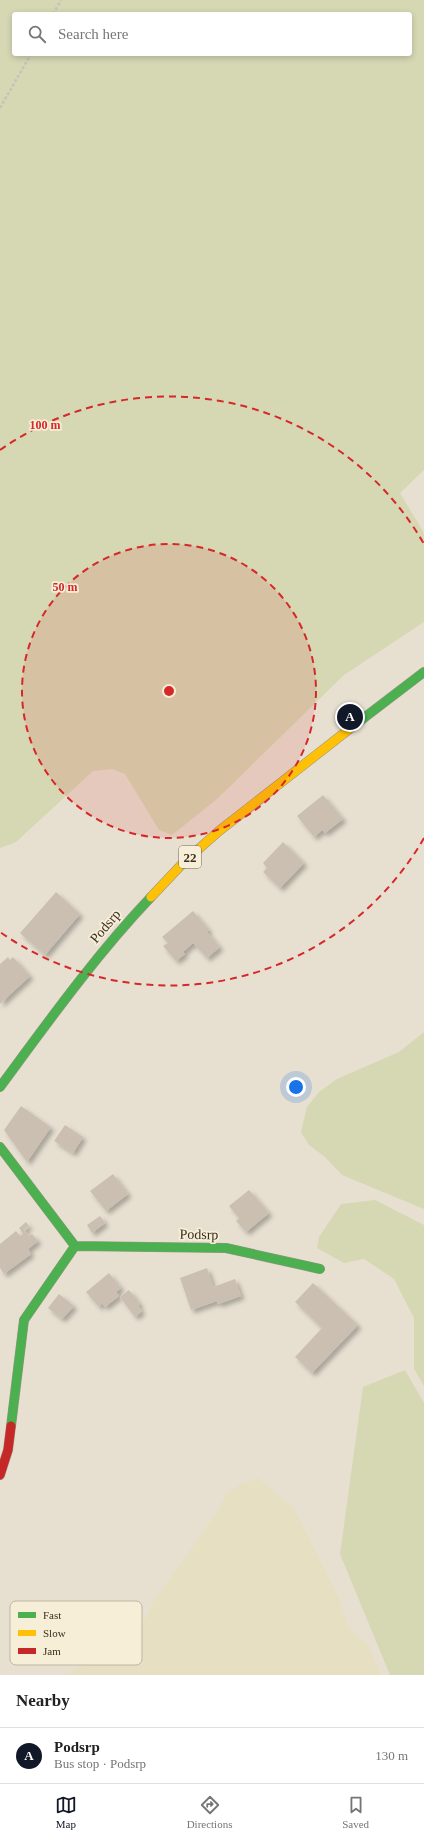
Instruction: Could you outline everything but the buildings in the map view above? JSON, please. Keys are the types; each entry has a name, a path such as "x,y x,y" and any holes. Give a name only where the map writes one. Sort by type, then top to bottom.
{"street":[{"name":"Podsrp","path":"0,1087 93,962 117,933 185,861 219,831 305,762 424,672"},
{"path":"0,1147 75,1246 24,1320 8,1450 0,1475"},
{"name":"Podsrp","path":"75,1246 226,1248 320,1268"}],"path":[{"path":"54,12 61,0"},
{"path":"0,108 30,56"}],"shaded area":[{"path":"258,1478 294,1508 338,1596 349,1629 369,1646 381,1675 62,1675 84,1665 142,1665 142,1625 153,1602 218,1511 226,1493 241,1484"}],"green space":[{"path":"0,0 424,0 424,470 400,493 424,533 424,622 344,675 217,799 172,835 159,830 125,774 112,769 93,771 16,842 0,848"},
{"path":"424,1032 424,1209 342,1175 325,1157 309,1145 301,1132 307,1107 319,1092 337,1079 399,1052"},
{"path":"375,1200 424,1225 424,1386 414,1369 414,1318 394,1279 364,1259 344,1263 317,1248 319,1237 341,1204"},
{"path":"405,1370 424,1403 424,1675 390,1675 340,1554 363,1387"}],"traffic: fast":[{"path":"352,727 424,672"},
{"path":"0,1087 91,966 130,919 151,897"},
{"path":"0,1147 75,1246 24,1320 11,1426"},
{"path":"75,1246 226,1248 320,1269"}],"traffic: slow":[{"path":"151,897 185,861 219,831 352,727"}],"traffic: jam":[{"path":"0,1475 8,1450 11,1426"}],"place":[{"name":"Podsrp","path":"350,717"}]}
